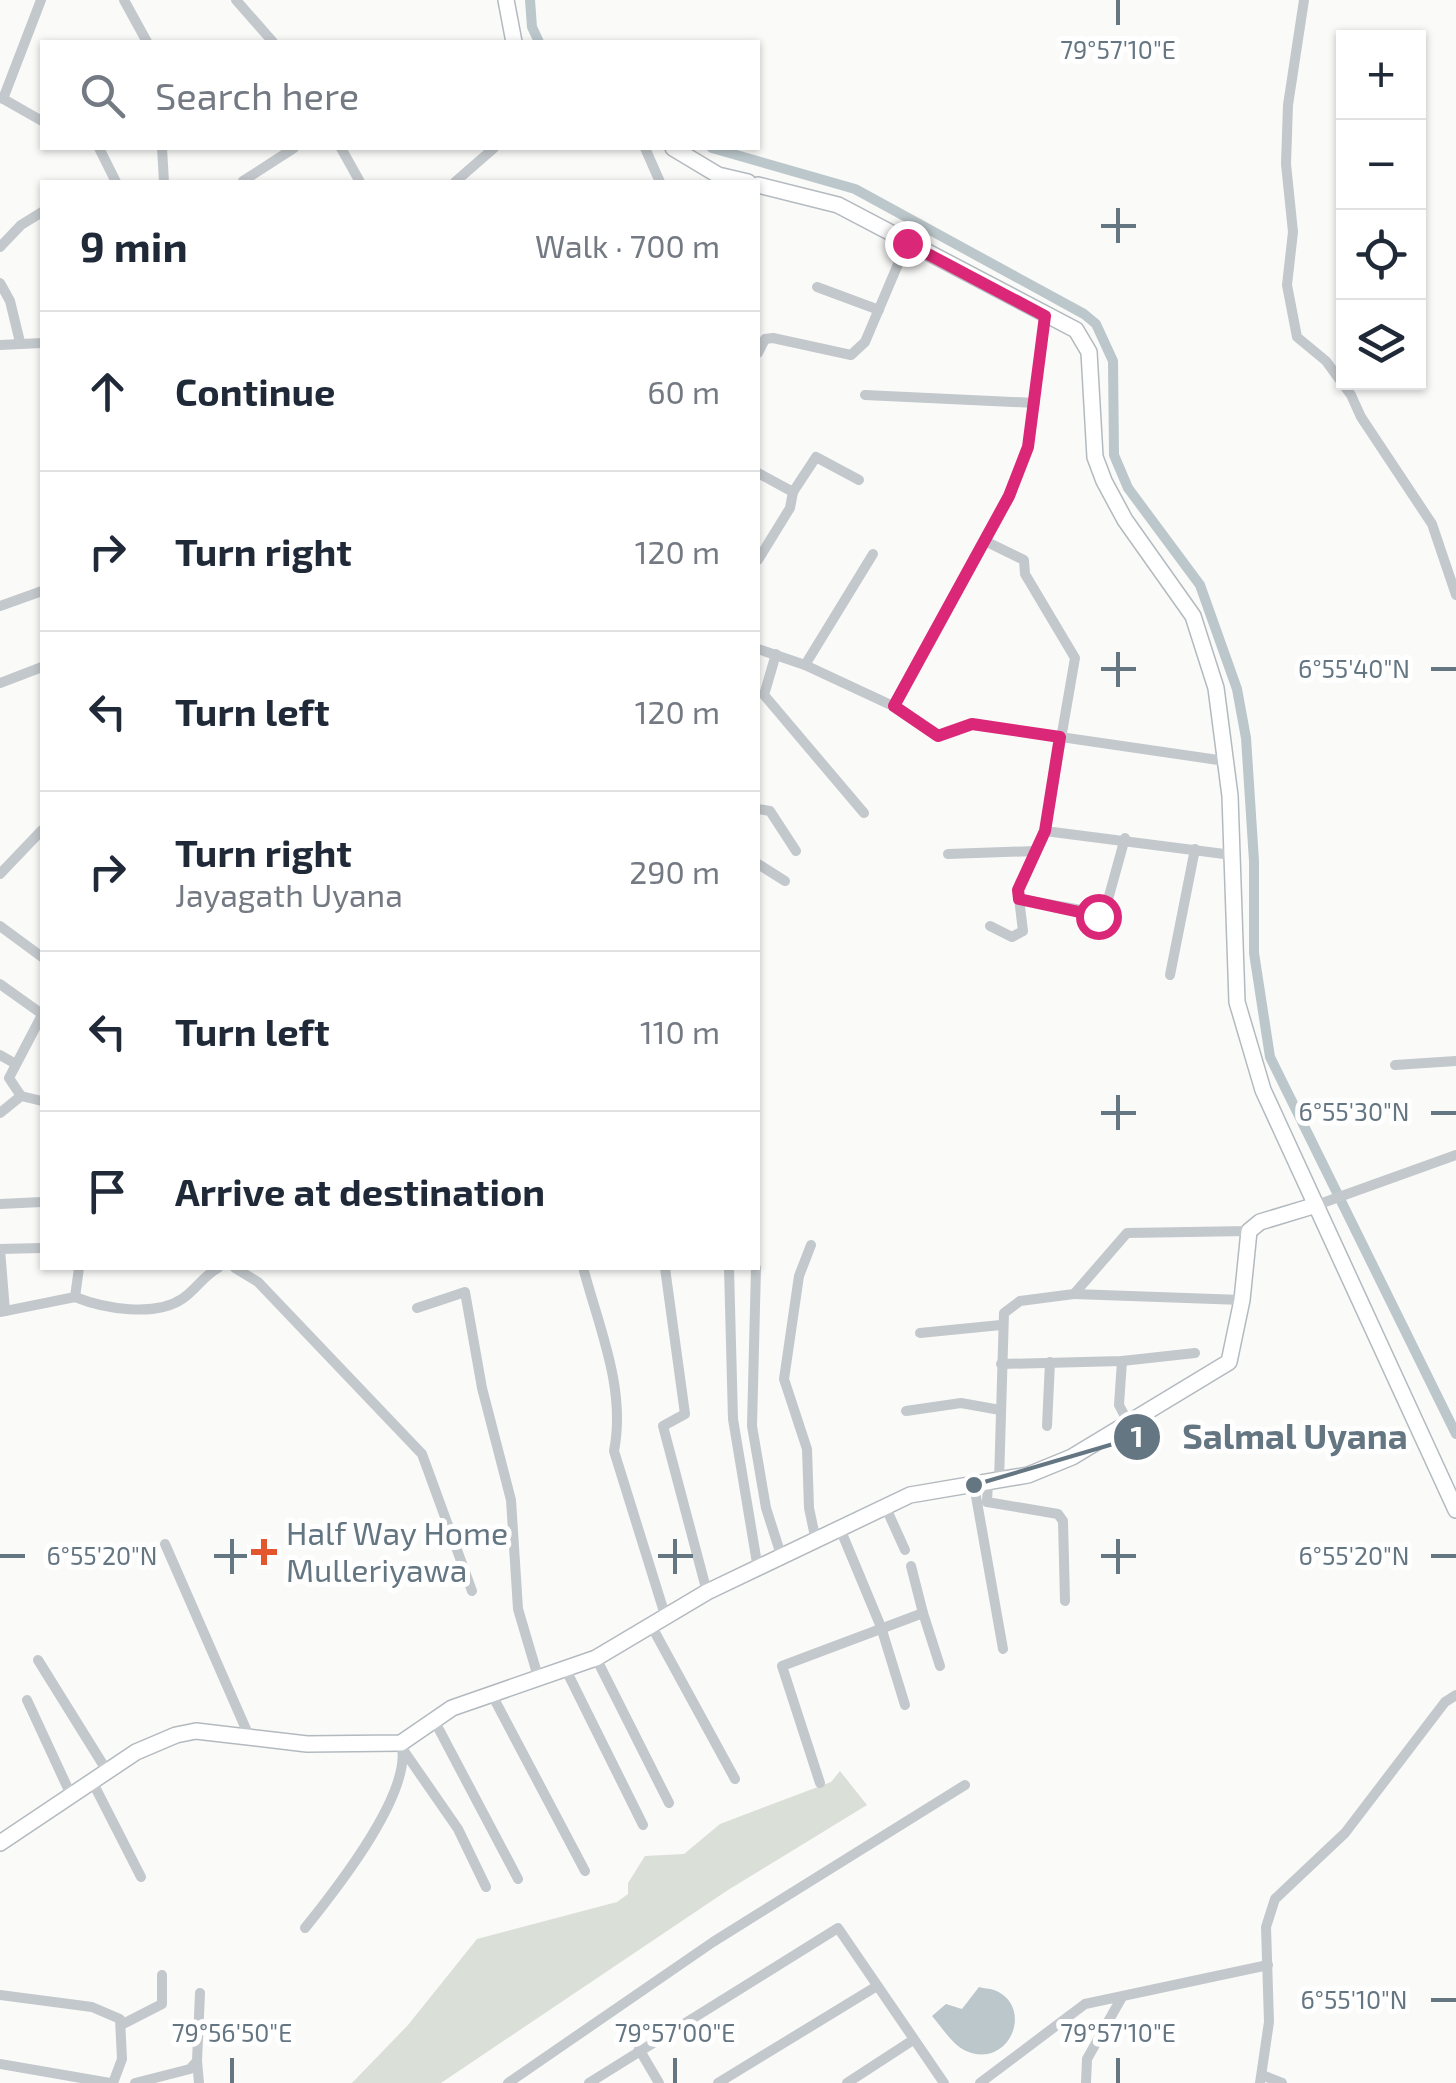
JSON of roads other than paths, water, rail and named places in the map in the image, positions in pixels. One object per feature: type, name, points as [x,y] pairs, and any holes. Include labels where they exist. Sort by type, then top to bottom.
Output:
[{"type":"main road","points":[[506,0],[514,40]]},
{"type":"main road","points":[[676,150],[718,175],[739,180]]},
{"type":"main road","points":[[760,185],[838,204],[1076,330],[1089,352],[1095,457],[1124,520],[1193,616],[1216,688],[1232,855],[1237,1002],[1263,1090],[1456,1510]]},
{"type":"main road","points":[[0,1843],[107,1771],[176,1735],[196,1732],[307,1744],[403,1747],[434,1720],[491,1693],[539,1681],[596,1658],[708,1592],[842,1531],[910,1495],[1028,1475],[1072,1456],[1229,1362],[1242,1300],[1249,1231],[1260,1222],[1318,1204]]},
{"type":"street","points":[[40,121],[1,98],[41,0]]},
{"type":"street","points":[[124,0],[145,40]]},
{"type":"street","points":[[236,0],[271,40]]},
{"type":"street","points":[[1304,0],[1288,105],[1286,164],[1293,232],[1287,285],[1297,338],[1326,361],[1351,395],[1361,418],[1432,524],[1456,595]]},
{"type":"street","points":[[100,150],[115,180]]},
{"type":"street","points":[[162,150],[164,180]]},
{"type":"street","points":[[245,180],[291,150]]},
{"type":"street","points":[[342,150],[359,180]]},
{"type":"street","points":[[456,180],[492,150]]},
{"type":"street","points":[[646,150],[659,180]]},
{"type":"street","points":[[0,247],[20,224],[40,213]]},
{"type":"street","points":[[760,350],[765,339],[773,338],[851,355],[865,342],[907,243]]},
{"type":"street","points":[[0,284],[10,301],[20,342]]},
{"type":"street","points":[[817,287],[878,310]]},
{"type":"street","points":[[894,706],[985,541],[1028,447],[1045,316]]},
{"type":"street","points":[[0,345],[40,343]]},
{"type":"street","points":[[865,395],[1035,403]]},
{"type":"street","points":[[760,557],[790,508],[792,492],[816,457],[860,480]]},
{"type":"street","points":[[760,475],[792,492]]},
{"type":"street","points":[[985,541],[1024,560],[1025,574],[1075,658],[1045,831],[1018,890],[1022,931],[1018,936],[990,926]]},
{"type":"street","points":[[804,665],[874,554]]},
{"type":"street","points":[[0,606],[40,592]]},
{"type":"street","points":[[760,650],[804,665],[894,706],[938,736],[972,724],[1225,761]]},
{"type":"street","points":[[776,654],[764,695],[864,813]]},
{"type":"street","points":[[0,683],[40,667]]},
{"type":"street","points":[[760,809],[770,811],[796,851]]},
{"type":"street","points":[[1045,831],[1126,838],[1232,855]]},
{"type":"street","points":[[0,874],[40,832]]},
{"type":"street","points":[[1019,899],[1104,914],[1126,838]]},
{"type":"street","points":[[1170,974],[1195,849]]},
{"type":"street","points":[[948,854],[1036,851]]},
{"type":"street","points":[[760,865],[785,882]]},
{"type":"street","points":[[0,926],[40,955]]},
{"type":"street","points":[[0,984],[40,1013]]},
{"type":"street","points":[[40,1018],[9,1078],[22,1096],[40,1100]]},
{"type":"street","points":[[0,1055],[14,1063]]},
{"type":"street","points":[[1395,1065],[1456,1061]]},
{"type":"street","points":[[0,1113],[22,1096]]},
{"type":"street","points":[[1318,1204],[1456,1155]]},
{"type":"street","points":[[0,1204],[40,1202]]},
{"type":"street","points":[[1074,1294],[1127,1233],[1249,1231]]},
{"type":"street","points":[[811,1245],[798,1276],[784,1379],[807,1450],[809,1508],[817,1543]]},
{"type":"street","points":[[40,1248],[0,1249],[2,1311],[75,1297],[104,1305],[157,1310],[179,1302],[216,1270]]},
{"type":"street","points":[[75,1297],[79,1270]]},
{"type":"street","points":[[239,1270],[258,1282],[422,1454],[472,1592]]},
{"type":"street","points":[[665,1270],[685,1414],[663,1426],[708,1592]]},
{"type":"street","points":[[729,1270],[733,1419],[758,1568]]},
{"type":"street","points":[[756,1270],[752,1426],[766,1508],[782,1558]]},
{"type":"street","points":[[584,1271],[616,1388],[619,1424],[614,1451],[665,1615]]},
{"type":"street","points":[[417,1308],[465,1292],[482,1388],[511,1500],[518,1609],[539,1681]]},
{"type":"street","points":[[1064,1601],[1063,1521],[1058,1514],[987,1502],[1000,1410],[1000,1325],[1004,1312],[1020,1301],[1074,1294],[1242,1300]]},
{"type":"street","points":[[920,1333],[1000,1325]]},
{"type":"street","points":[[1001,1364],[1122,1361],[1194,1353]]},
{"type":"street","points":[[1122,1361],[1119,1405],[1128,1422]]},
{"type":"street","points":[[1047,1426],[1050,1362]]},
{"type":"street","points":[[906,1411],[962,1403],[1000,1410]]},
{"type":"street","points":[[987,1483],[1002,1649]]},
{"type":"street","points":[[886,1508],[904,1550]]},
{"type":"street","points":[[842,1531],[882,1627],[904,1705]]},
{"type":"street","points":[[165,1544],[249,1736]]},
{"type":"street","points":[[912,1566],[940,1666]]},
{"type":"street","points":[[820,1783],[782,1666],[923,1613]]},
{"type":"street","points":[[652,1628],[734,1779]]},
{"type":"street","points":[[596,1658],[668,1803]]},
{"type":"street","points":[[38,1660],[107,1771]]},
{"type":"street","points":[[566,1670],[643,1826]]},
{"type":"street","points":[[491,1693],[586,1870]]},
{"type":"street","points":[[1282,2083],[1261,2079],[1269,2022],[1266,1926],[1276,1899],[1345,1833],[1445,1702],[1456,1694]]},
{"type":"street","points":[[27,1700],[71,1794]]},
{"type":"street","points":[[434,1720],[518,1879]]},
{"type":"street","points":[[403,1747],[458,1829],[486,1888]]},
{"type":"street","points":[[306,1928],[349,1874],[383,1817],[403,1747]]},
{"type":"street","points":[[92,1781],[142,1877]]},
{"type":"street","points":[[508,2083],[713,1942],[966,1786]]},
{"type":"street","points":[[589,2083],[838,1928],[944,2083]]},
{"type":"street","points":[[980,2083],[1085,2004],[1268,1965]]},
{"type":"street","points":[[123,2024],[162,2004],[162,1975]]},
{"type":"street","points":[[718,2083],[877,1986]]},
{"type":"street","points":[[198,2083],[200,1993]]},
{"type":"street","points":[[0,1995],[92,2007],[123,2024]]},
{"type":"street","points":[[1086,2083],[1087,2059],[1122,1997]]},
{"type":"street","points":[[0,2064],[112,2083],[122,2059],[123,2024]]},
{"type":"street","points":[[847,2083],[912,2040]]},
{"type":"street","points":[[638,2049],[660,2083]]},
{"type":"street","points":[[135,2083],[190,2068],[197,2061]]},
{"type":"waterway","points":[[530,0],[532,27],[538,40]]},
{"type":"waterway","points":[[719,150],[855,189],[1096,324],[1113,361],[1114,455],[1128,488],[1200,585],[1237,689],[1246,738],[1254,861],[1254,953],[1270,1057],[1456,1434]]},
{"type":"place","name":"Salmal Uyana","points":[[974,1485]]},
{"type":"place","name":"Half Way Home Mulleriyawa","points":[[264,1552]]}]
